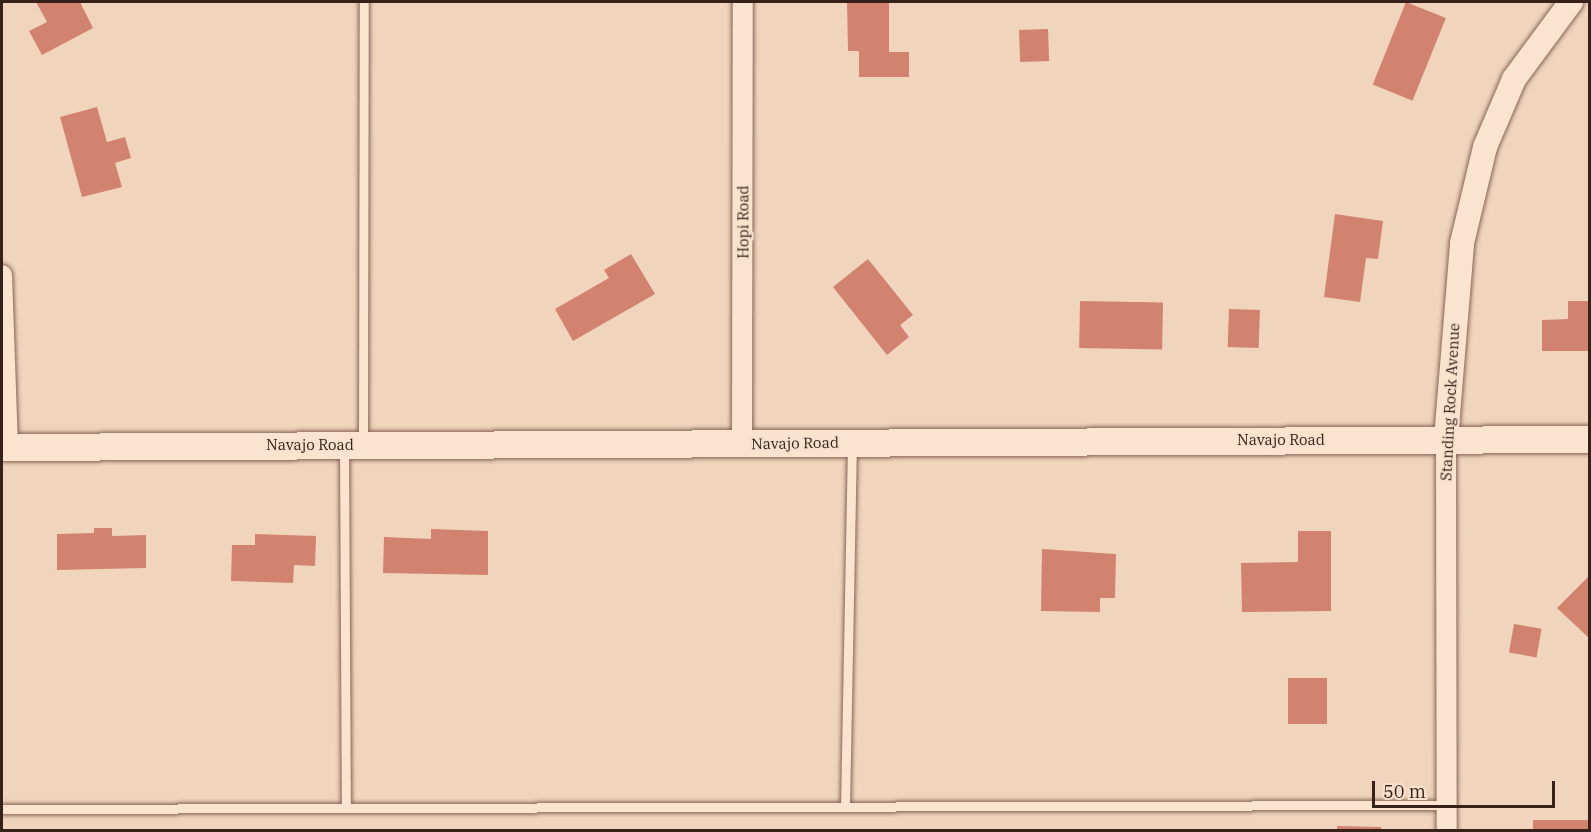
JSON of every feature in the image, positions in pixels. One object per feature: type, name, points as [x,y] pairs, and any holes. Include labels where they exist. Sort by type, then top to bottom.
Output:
[{"type":"main road","name":"Navajo Road","points":[[5,447],[1590,439]]},
{"type":"street","name":"Hopi Road","points":[[742,443],[743,2]]},
{"type":"street","name":"Standing Rock Avenue","points":[[1447,831],[1446,439],[1462,243],[1485,147],[1514,79],[1571,2]]},
{"type":"street","points":[[2,275],[5,447]]},
{"type":"lane","points":[[346,807],[364,2]]},
{"type":"lane","points":[[845,807],[852,442]]},
{"type":"lane","points":[[2,809],[1447,805]]},
{"type":"building","points":[[36,2],[80,2],[93,28],[42,55],[29,31],[47,22]]},
{"type":"building","points":[[847,2],[889,2],[889,52],[909,52],[909,77],[859,77],[859,51],[848,51]]},
{"type":"building","points":[[1406,2],[1446,18],[1413,101],[1373,85]]},
{"type":"building","points":[[1048,29],[1049,61],[1020,62],[1019,30]]},
{"type":"building","points":[[97,107],[107,142],[125,137],[131,158],[115,163],[122,187],[82,197],[60,117]]},
{"type":"building","points":[[1335,214],[1383,221],[1378,259],[1366,258],[1360,302],[1324,297]]},
{"type":"building","points":[[631,254],[655,294],[573,341],[555,309],[609,278],[604,270]]},
{"type":"building","points":[[868,259],[913,315],[900,325],[909,337],[887,355],[833,287]]},
{"type":"building","points":[[1080,301],[1163,302],[1162,349],[1079,348]]},
{"type":"building","points":[[1568,301],[1590,301],[1590,351],[1542,351],[1542,320],[1568,319]]},
{"type":"building","points":[[1229,309],[1260,310],[1259,348],[1228,347]]},
{"type":"building","points":[[94,528],[112,528],[112,536],[146,535],[146,568],[57,570],[57,534],[94,533]]},
{"type":"building","points":[[431,529],[488,531],[488,575],[383,573],[384,537],[431,539]]},
{"type":"building","points":[[1298,531],[1331,531],[1331,611],[1242,612],[1241,563],[1298,562]]},
{"type":"building","points":[[255,534],[316,536],[315,566],[294,565],[293,583],[231,581],[232,545],[255,545]]},
{"type":"building","points":[[1042,549],[1116,554],[1115,598],[1100,598],[1100,612],[1041,611]]},
{"type":"building","points":[[1590,575],[1590,639],[1557,608]]},
{"type":"building","points":[[1514,624],[1542,629],[1537,657],[1509,653]]},
{"type":"building","points":[[1288,678],[1327,678],[1327,724],[1288,724]]},
{"type":"building","points":[[1533,820],[1588,820],[1588,830],[1533,830]]},
{"type":"building","points":[[1337,826],[1381,827],[1381,830],[1337,830]]}]
